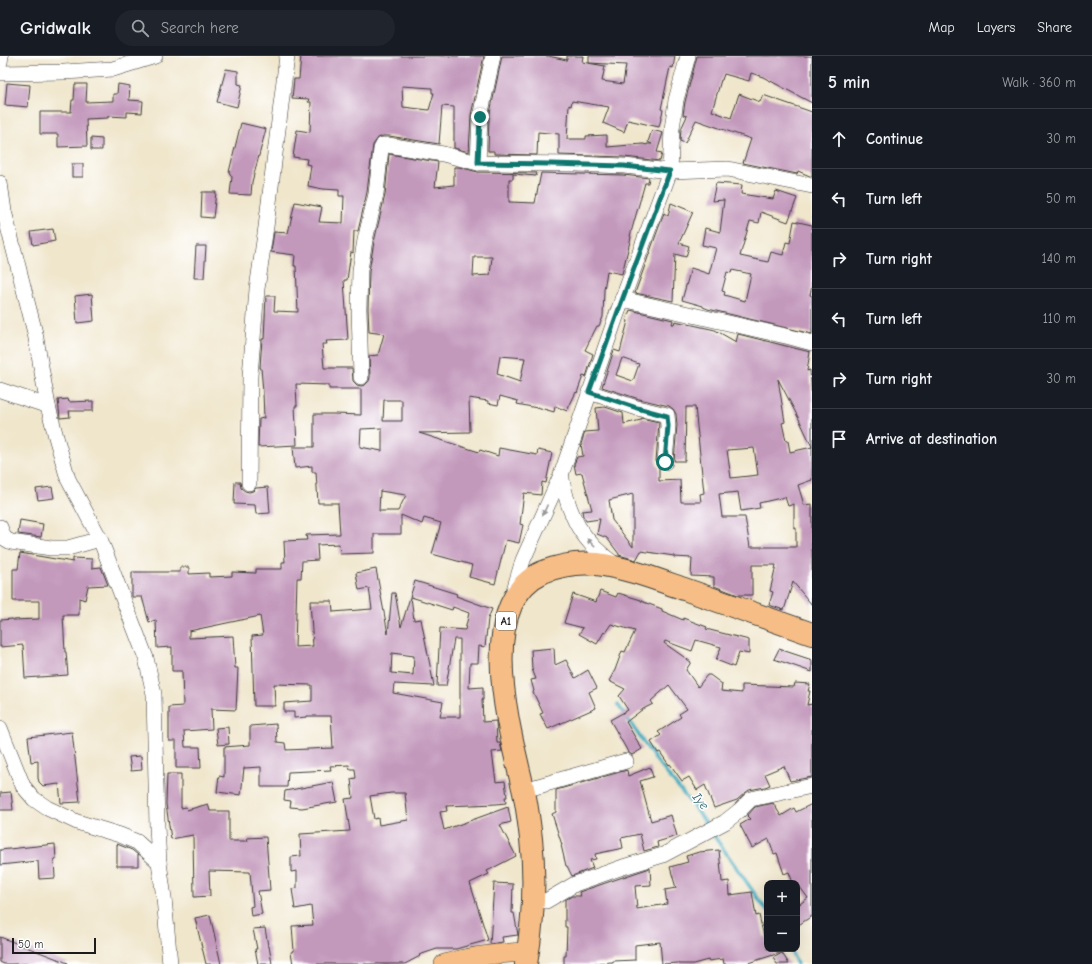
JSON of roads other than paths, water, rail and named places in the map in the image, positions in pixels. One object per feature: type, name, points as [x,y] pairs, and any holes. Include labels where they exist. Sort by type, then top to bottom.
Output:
[{"type":"highway","name":"A1","points":[[532,960],[533,876],[531,840],[524,790],[512,740],[502,675],[501,653],[503,630],[510,606],[522,588],[535,576],[554,567],[574,563],[597,564],[620,568],[651,578],[774,626],[812,645]]},
{"type":"highway","name":"A1","points":[[532,960],[545,928],[546,901],[543,838],[535,787],[522,734],[516,697],[514,659],[516,636],[521,617],[530,600],[542,589],[557,580],[578,577],[602,577],[648,587],[774,626],[812,634]]},
{"type":"main road","points":[[444,964],[504,953],[532,960]]},
{"type":"street","points":[[0,62],[1,56]]},
{"type":"street","points":[[0,74],[113,69],[155,56]]},
{"type":"street","points":[[249,484],[250,376],[257,289],[287,56]]},
{"type":"street","points":[[478,163],[480,117],[493,56]]},
{"type":"street","points":[[510,606],[523,560],[561,475],[622,299],[670,171],[672,128],[676,100],[688,56]]},
{"type":"street","points":[[361,377],[359,309],[360,270],[365,240],[376,194],[381,149],[383,145],[443,154],[478,163],[624,166],[670,171],[728,169],[812,186]]},
{"type":"street","points":[[0,183],[4,211],[35,333],[48,406],[68,479],[100,539],[146,658],[154,694],[158,862],[164,898],[170,964]]},
{"type":"street","points":[[622,299],[812,343]]},
{"type":"street","points":[[0,390],[48,406]]},
{"type":"street","points":[[589,392],[667,416],[668,426],[665,462]]},
{"type":"street","points":[[561,475],[568,506],[575,523],[583,536],[608,560],[620,568]]},
{"type":"street","points":[[0,527],[4,538],[11,542],[51,548],[68,548],[100,539]]},
{"type":"street","points":[[0,728],[24,786],[34,800],[47,808],[78,822],[120,834],[137,842],[158,862]]},
{"type":"street","points":[[535,787],[626,761]]},
{"type":"street","points":[[546,901],[575,884],[663,854],[725,822],[751,799],[812,786]]},
{"type":"waterway","name":"Iye","points":[[618,705],[655,759],[708,826]]},
{"type":"waterway","name":"Iye","points":[[712,833],[764,907]]},
{"type":"waterway","name":"Iye","points":[[791,952],[797,964]]}]
